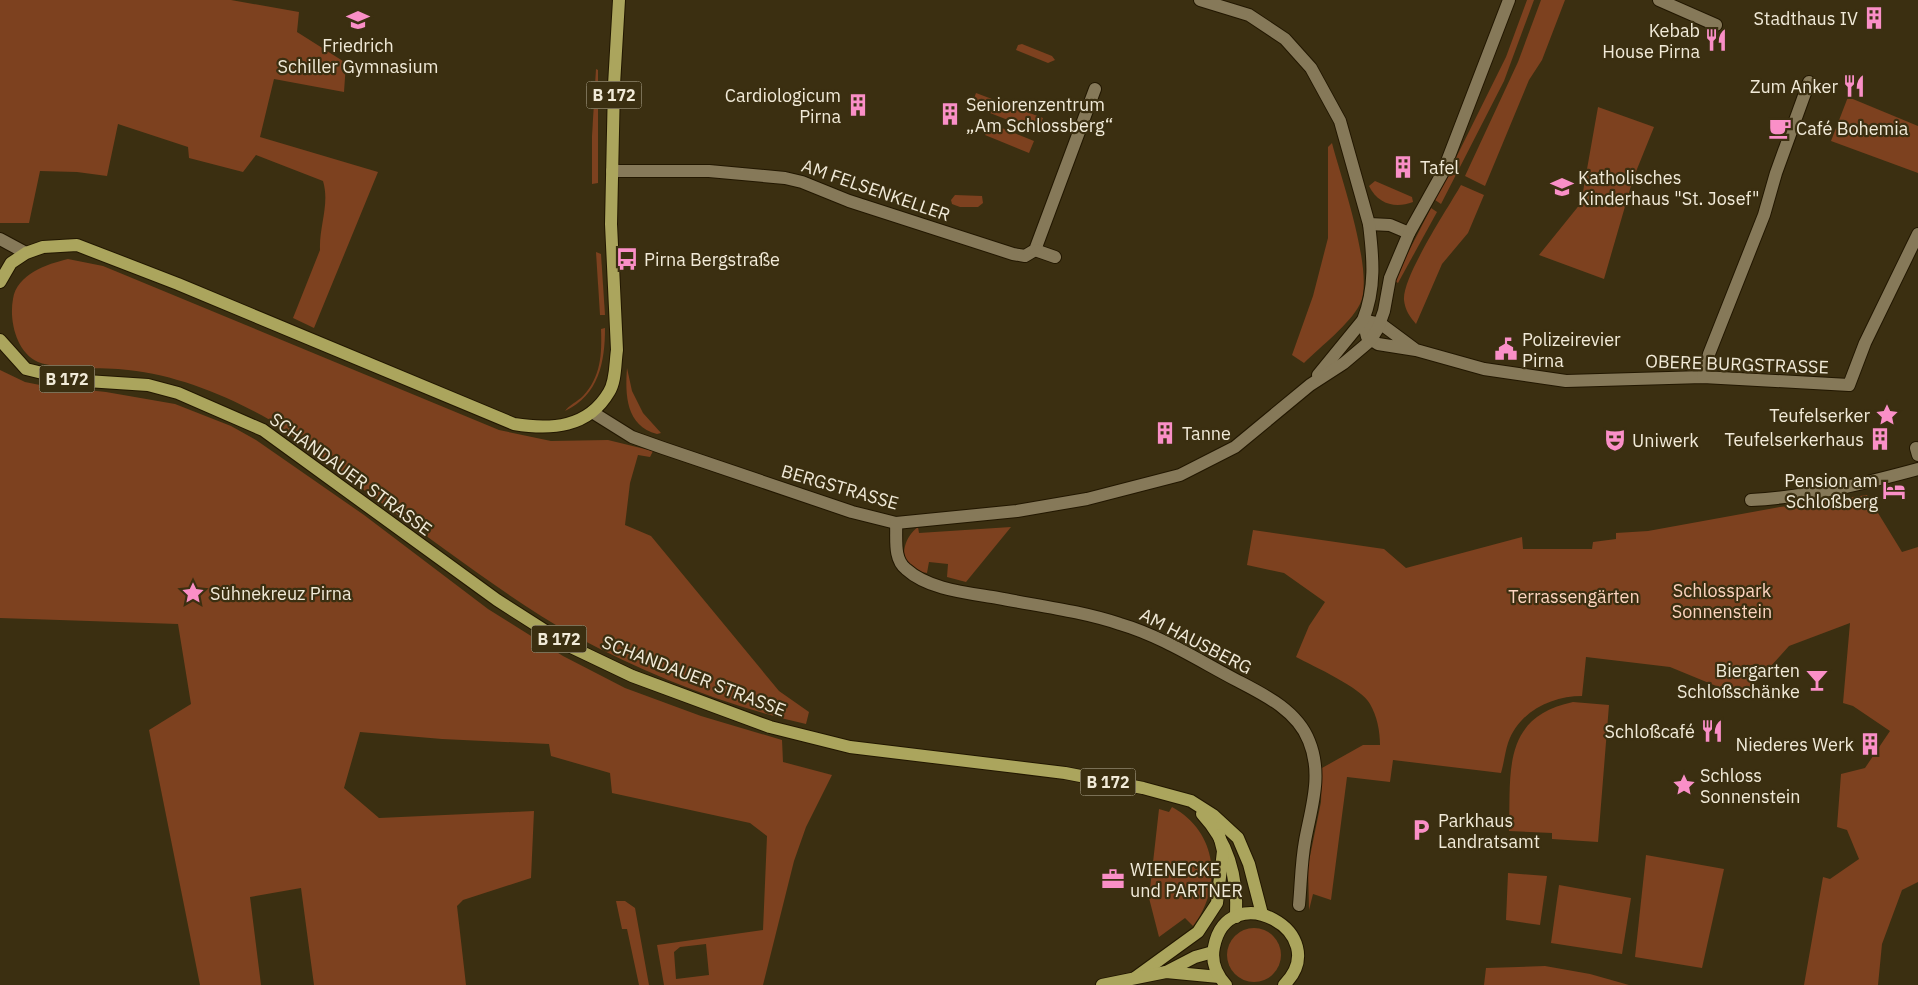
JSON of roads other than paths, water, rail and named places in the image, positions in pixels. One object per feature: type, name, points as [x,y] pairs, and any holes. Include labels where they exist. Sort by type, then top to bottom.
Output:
[{"type":"main road","name":"B 172","points":[[0,282],[12,263],[26,254],[43,247],[77,245],[178,284],[514,424],[540,428],[562,427],[579,421],[592,412],[610,391],[617,350],[612,171],[619,0]]},
{"type":"main road","name":"SCHANDAUER STRASSE","points":[[0,340],[26,370],[71,380],[148,385],[178,393],[263,430],[497,600],[569,646],[632,676],[770,727],[850,747],[1065,773],[1143,788],[1191,801],[1220,821],[1238,838],[1249,864],[1262,914]]},
{"type":"main road","points":[[1191,801],[1219,835],[1227,851],[1234,875],[1237,895],[1236,917]]},
{"type":"main road","points":[[1136,977],[1198,932],[1217,902],[1222,850],[1219,835]]},
{"type":"main road","points":[[1222,981],[1215,969],[1213,952],[1217,935],[1236,917],[1244,914],[1262,914],[1270,916],[1285,926],[1296,946],[1294,968],[1284,985]]},
{"type":"main road","points":[[1102,985],[1166,972],[1195,957],[1213,952]]},
{"type":"main road","points":[[1166,972],[1222,981]]},
{"type":"street","points":[[1200,0],[1248,15],[1285,39],[1311,68],[1340,122],[1369,224],[1373,281],[1363,320],[1310,385]]},
{"type":"street","points":[[1310,385],[1344,364],[1370,341],[1381,324],[1390,278],[1410,233],[1443,172],[1510,0]]},
{"type":"street","points":[[1659,0],[1716,25]]},
{"type":"street","points":[[1704,377],[1709,354],[1764,215],[1776,173],[1809,82]]},
{"type":"street","points":[[1035,250],[1095,89]]},
{"type":"street","name":"AM FELSENKELLER","points":[[612,171],[709,171],[786,178],[802,182],[849,201],[1013,254],[1025,256],[1035,250],[1055,257]]},
{"type":"street","points":[[1369,224],[1390,225],[1410,233]]},
{"type":"street","name":"OBERE BURGSTRASSE","points":[[1370,341],[1387,346],[1416,350],[1484,369],[1566,381],[1704,377],[1850,385],[1865,344],[1918,234]]},
{"type":"street","points":[[0,239],[26,254]]},
{"type":"street","points":[[1373,281],[1390,278]]},
{"type":"street","points":[[1363,320],[1381,324]]},
{"type":"street","points":[[1363,320],[1370,341]]},
{"type":"street","name":"OBERE BURGSTRASSE","points":[[1381,324],[1416,350]]},
{"type":"street","name":"BERGSTRASSE","points":[[592,412],[632,437],[852,512],[896,523],[1017,511],[1087,499],[1180,475],[1235,447],[1310,385]]},
{"type":"street","points":[[1751,500],[1792,498],[1860,484],[1918,469]]},
{"type":"street","name":"AM HAUSBERG","points":[[896,523],[897,558],[904,568],[914,576],[957,590],[1071,611],[1144,632],[1285,708],[1302,726],[1310,742],[1315,767],[1314,796],[1302,862],[1299,905]]},
{"type":"place","name":"Stadthaus IV","points":[[1874,18]]},
{"type":"place","name":"Friedrich Schiller Gymnasium","points":[[358,20]]},
{"type":"place","name":"Kebab House Pirna","points":[[1716,40]]},
{"type":"place","name":"Zum Anker","points":[[1854,86]]},
{"type":"place","name":"Cardiologicum Pirna","points":[[858,105]]},
{"type":"place","name":"Seniorenzentrum „Am Schlossberg“","points":[[950,114]]},
{"type":"place","name":"Café Bohemia","points":[[1780,128]]},
{"type":"place","name":"Tafel","points":[[1403,167]]},
{"type":"place","name":"Katholisches Kinderhaus \"St. Josef\"","points":[[1562,187]]},
{"type":"place","name":"Pirna Bergstraße","points":[[627,259]]},
{"type":"place","name":"Polizeirevier Pirna","points":[[1506,349]]},
{"type":"place","name":"Teufelserker","points":[[1887,415]]},
{"type":"place","name":"Tanne","points":[[1165,433]]},
{"type":"place","name":"Teufelserkerhaus","points":[[1880,439]]},
{"type":"place","name":"Uniwerk","points":[[1615,440]]},
{"type":"place","name":"Pension am Schloßberg","points":[[1894,490]]},
{"type":"place","name":"Sühnekreuz Pirna","points":[[193,593]]},
{"type":"place","name":"Biergarten Schloßschänke","points":[[1817,680]]},
{"type":"place","name":"Schloßcafé","points":[[1712,731]]},
{"type":"place","name":"Niederes Werk","points":[[1870,744]]},
{"type":"place","name":"Schloss Sonnenstein","points":[[1684,785]]},
{"type":"place","name":"Parkhaus Landratsamt","points":[[1421,830]]},
{"type":"place","name":"WIENECKE und PARTNER","points":[[1113,879]]},
{"type":"park label","name":"Terrassengärten","points":[[1574,596]]},
{"type":"park label","name":"Schlosspark Sonnenstein","points":[[1722,600]]}]
